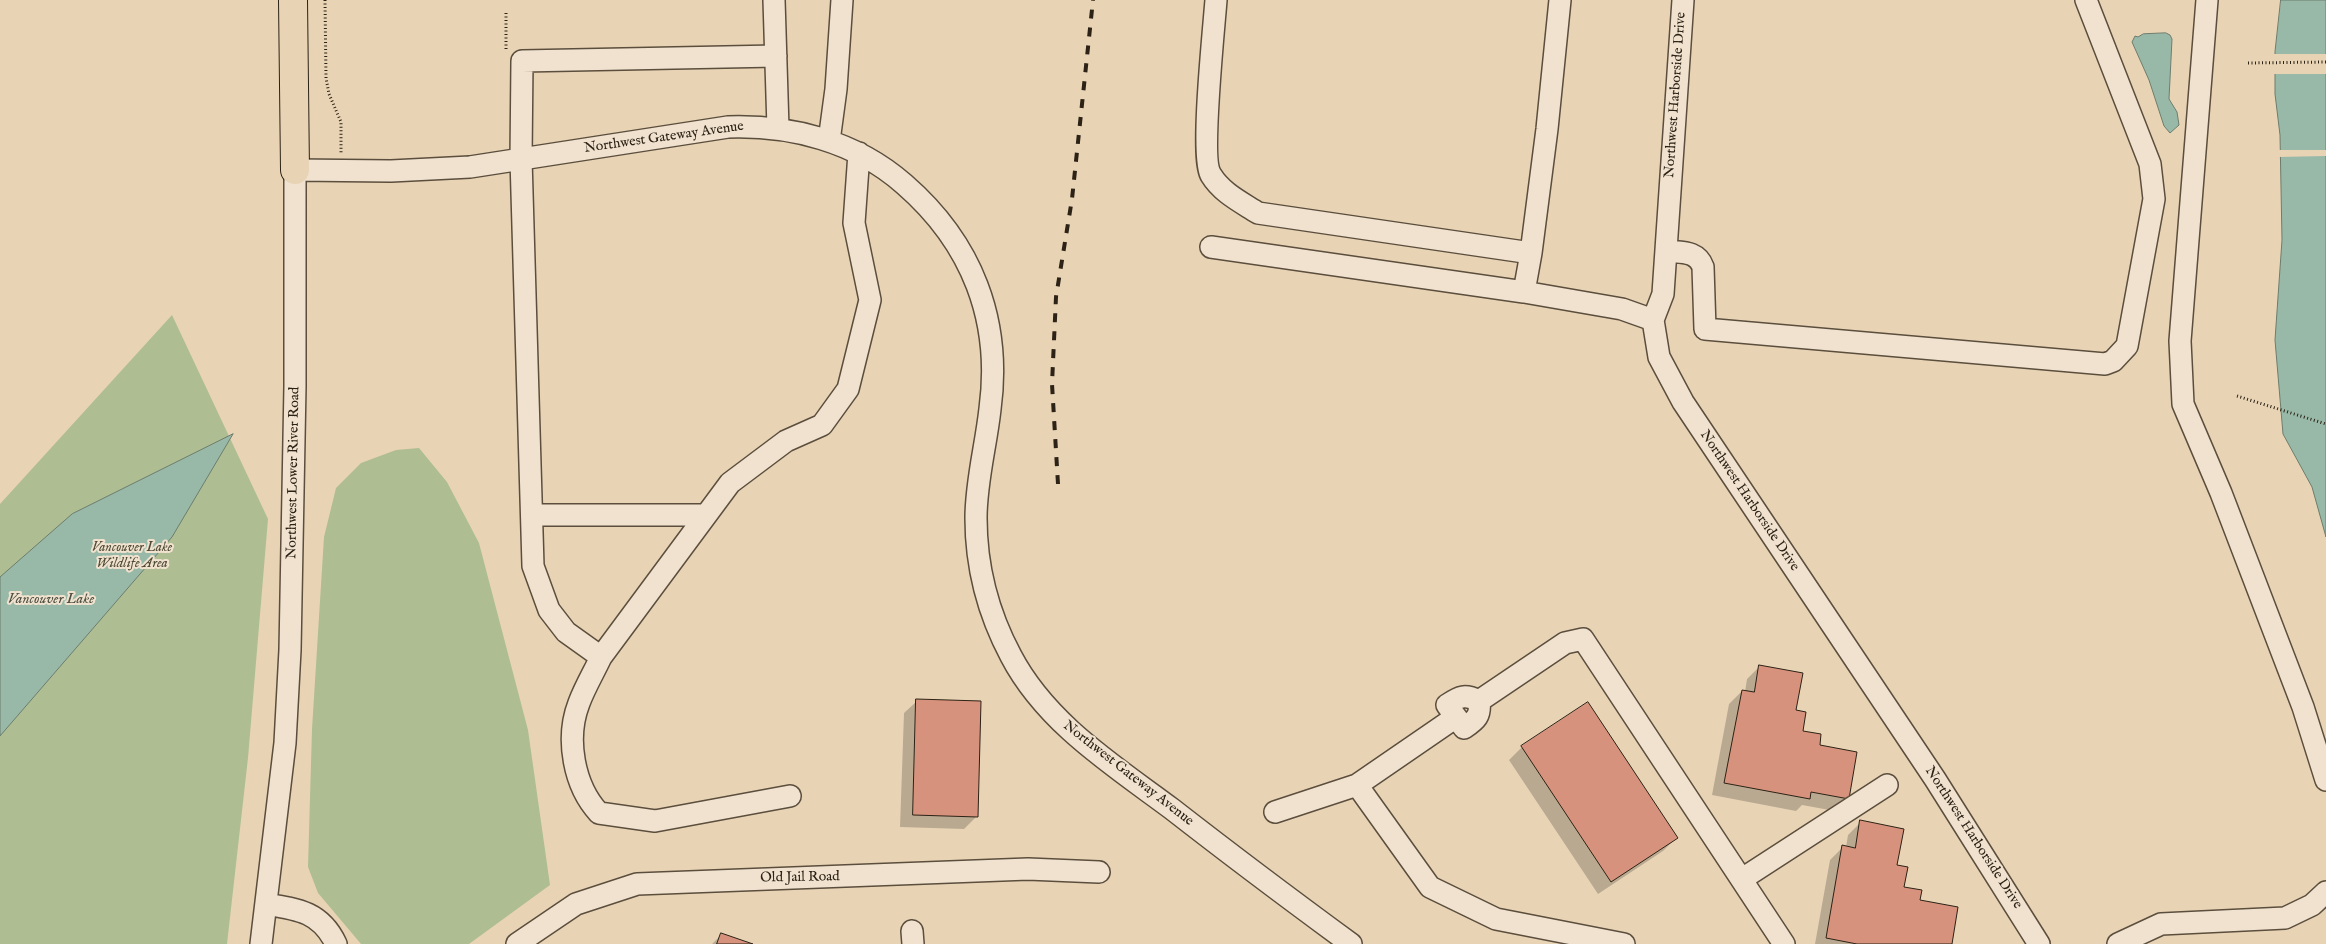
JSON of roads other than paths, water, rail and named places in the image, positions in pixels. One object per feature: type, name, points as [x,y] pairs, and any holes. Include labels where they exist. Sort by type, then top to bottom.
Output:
[{"type":"main road","name":"Northwest Lower River Road","points":[[293,0],[296,170]]},
{"type":"street","points":[[774,0],[778,128]]},
{"type":"street","points":[[829,141],[836,89],[842,0]]},
{"type":"street","points":[[1216,0],[1207,117],[1209,174],[1227,193],[1258,213],[1530,253]]},
{"type":"street","points":[[1524,292],[1547,129],[1560,0]]},
{"type":"street","name":"Northwest Harborside Drive","points":[[1683,0],[1663,294],[1654,320],[1659,357],[1683,402],[1930,771],[2039,944]]},
{"type":"street","points":[[1666,251],[1693,254],[1700,258],[1703,267],[1705,329],[2105,364],[2113,362],[2128,346],[2154,199],[2150,164],[2086,0]]},
{"type":"street","points":[[2207,0],[2180,341],[2183,404],[2221,493],[2303,707],[2326,780]]},
{"type":"street","points":[[601,657],[566,632],[549,610],[533,566],[520,159],[522,61],[776,56]]},
{"type":"street","name":"Northwest Gateway Avenue","points":[[296,170],[391,171],[440,169],[520,159],[728,127],[778,128],[829,141],[859,153],[883,166],[916,194],[944,224],[975,278],[984,304],[992,344],[994,377],[978,485],[976,518],[982,580],[989,608],[1012,659],[1049,709],[1088,746],[1351,944]]},
{"type":"street","points":[[790,796],[655,821],[599,813],[590,803],[580,784],[572,745],[578,705],[601,657],[730,483],[786,441],[822,424],[848,389],[870,300],[854,223],[859,153]]},
{"type":"street","name":"Northwest Lower River Road","points":[[261,944],[285,743],[290,650],[295,386],[296,170]]},
{"type":"street","points":[[1211,247],[1524,292],[1622,309],[1654,320]]},
{"type":"street","points":[[532,515],[706,515]]},
{"type":"street","points":[[1275,812],[1357,785],[1456,717],[1464,728],[1477,719],[1480,711],[1479,701],[1564,643],[1583,638],[1784,944]]},
{"type":"street","points":[[1357,785],[1430,887],[1496,919],[1624,944]]},
{"type":"street","points":[[1742,879],[1887,785]]},
{"type":"street","name":"Old Jail Road","points":[[517,944],[576,904],[637,884],[1028,868],[1099,872]]},
{"type":"street","points":[[2118,944],[2161,924],[2285,918],[2312,905],[2326,892]]},
{"type":"street","points":[[266,904],[296,908],[317,918],[329,930],[336,944]]},
{"type":"water","points":[[2281,0],[2326,0],[2326,537],[2312,487],[2283,434],[2275,340],[2282,240],[2280,135],[2275,94],[2275,52]]},
{"type":"water","points":[[2166,33],[2172,39],[2169,99],[2177,112],[2179,125],[2170,133],[2164,126],[2149,80],[2132,42],[2135,36]]},
{"type":"water","name":"Vancouver Lake","points":[[233,434],[172,537],[0,736],[0,577],[72,514]]},
{"type":"railway","points":[[1058,484],[1052,384],[1056,297],[1072,199],[1093,0]]},
{"type":"park label","name":"Vancouver Lake Wildlife Area","points":[[132,556]]}]
